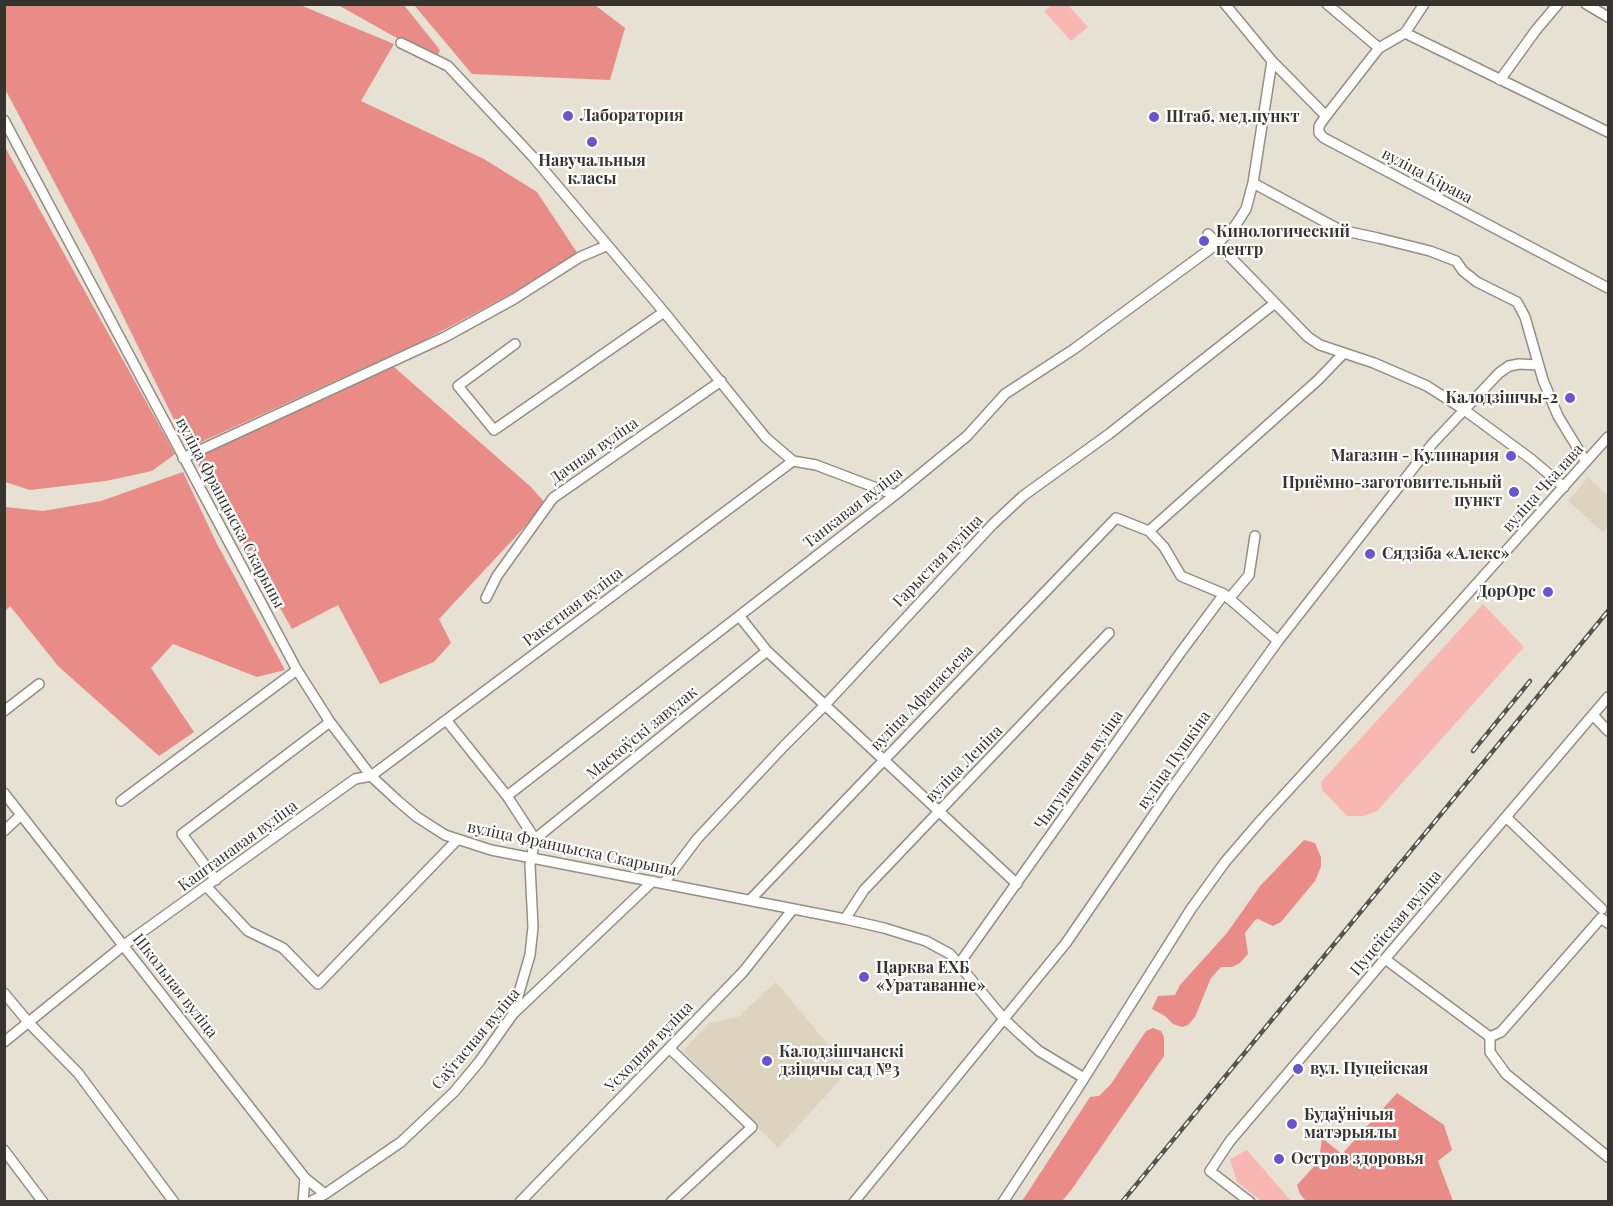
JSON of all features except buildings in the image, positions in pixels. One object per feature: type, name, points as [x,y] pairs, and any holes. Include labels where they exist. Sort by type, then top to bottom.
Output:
[{"type":"street","points":[[1225,4],[1272,61],[1326,116],[1379,48],[1405,33],[1424,4]]},
{"type":"street","points":[[1327,4],[1379,48]]},
{"type":"street","points":[[1500,80],[1558,4]]},
{"type":"street","points":[[1586,4],[1608,17]]},
{"type":"street","points":[[1405,33],[1608,132]]},
{"type":"street","points":[[401,43],[448,66],[533,157],[664,312],[766,438],[793,461],[816,465],[895,495]]},
{"type":"street","name":"Танкавая вуліца","points":[[507,796],[895,495],[967,436],[1005,394],[1074,350],[1217,244],[1235,226],[1246,209],[1253,183],[1272,61]]},
{"type":"street","name":"вуліца Кірава","points":[[1326,116],[1319,126],[1319,133],[1324,138],[1608,288]]},
{"type":"street","name":"вуліца Францыска Скарыны","points":[[4,120],[297,670],[330,722],[371,776],[417,817],[457,840],[531,858],[845,919],[927,941],[950,954],[1004,1019],[1040,1050],[1084,1078]]},
{"type":"street","points":[[1253,183],[1340,231],[1430,251],[1456,261],[1463,271],[1477,282],[1517,302],[1525,317],[1538,365],[1558,416],[1586,462]]},
{"type":"street","points":[[1208,234],[1308,337],[1320,345],[1374,363],[1427,386],[1463,409],[1531,459],[1564,487]]},
{"type":"street","points":[[183,458],[445,337],[514,299],[580,257],[606,246]]},
{"type":"street","name":"Гарыстая вуліца","points":[[664,883],[697,840],[784,746],[1023,496],[1109,434],[1275,303]]},
{"type":"street","points":[[515,344],[458,386],[494,430],[664,312]]},
{"type":"street","points":[[1278,641],[1227,597],[1181,576],[1164,547],[1149,531],[1310,387],[1344,353]]},
{"type":"street","name":"вуліца Пушкіна","points":[[854,1202],[1072,935],[1170,791],[1278,641],[1433,443],[1499,373],[1509,366],[1538,365]]},
{"type":"street","name":"Дачная вуліца","points":[[486,598],[496,576],[553,498],[721,381]]},
{"type":"street","name":"вуліца Чкалава","points":[[1003,1202],[1191,909],[1225,862],[1608,437]]},
{"type":"street","name":"Ракетная вуліца","points":[[371,776],[793,461]]},
{"type":"street","name":"вуліца Афанасьева","points":[[750,900],[1116,518],[1149,531]]},
{"type":"street","name":"Чыгуначная вуліца","points":[[959,964],[1178,656],[1249,574],[1255,537]]},
{"type":"street","points":[[740,617],[767,651],[824,706],[1017,884]]},
{"type":"street","name":"вуліца Леніна","points":[[845,919],[864,890],[1109,633]]},
{"type":"street","name":"Маскоўскі завулак","points":[[535,839],[767,651]]},
{"type":"street","points":[[121,801],[297,670]]},
{"type":"street","points":[[4,711],[39,684]]},
{"type":"street","name":"Пуцейская вуліца","points":[[1250,1202],[1210,1171],[1257,1108],[1608,697]]},
{"type":"street","points":[[1593,716],[1608,731]]},
{"type":"street","points":[[447,721],[507,796],[535,839],[531,858],[533,927],[530,955],[513,1014]]},
{"type":"street","points":[[216,880],[182,834],[330,722]]},
{"type":"street","name":"Каштанавая вуліца","points":[[4,1042],[124,945],[355,779],[371,776]]},
{"type":"street","name":"Школьная вуліца","points":[[4,793],[305,1178],[325,1194]]},
{"type":"street","points":[[4,831],[21,815]]},
{"type":"street","points":[[1490,1037],[1501,1032],[1604,916],[1506,817]]},
{"type":"street","points":[[207,886],[248,931],[283,948],[318,984],[457,840]]},
{"type":"street","name":"Саўгасная вуліца","points":[[310,1202],[401,1142],[454,1092],[479,1062],[513,1014],[654,881]]},
{"type":"street","name":"Усходняя вуліца","points":[[520,1202],[743,972],[794,909]]},
{"type":"street","points":[[1385,959],[1490,1037]]},
{"type":"street","points":[[4,993],[29,1023],[78,1073],[174,1202]]},
{"type":"street","points":[[1490,1037],[1490,1052],[1506,1074],[1608,1157]]},
{"type":"street","points":[[669,1048],[752,1127],[670,1202]]},
{"type":"street","points":[[4,1150],[43,1202]]},
{"type":"street","points":[[303,1202],[305,1178]]},
{"type":"shaded area","points":[[4,5],[300,5],[394,44],[361,101],[484,159],[537,192],[580,257],[421,342],[188,448],[93,255],[5,89]]},
{"type":"shaded area","points":[[338,5],[404,5],[440,50],[436,60]]},
{"type":"shaded area","points":[[414,5],[595,5],[625,28],[610,80],[472,74]]},
{"type":"shaded area","points":[[1052,5],[1068,5],[1088,27],[1071,41],[1044,11]]},
{"type":"shaded area","points":[[5,147],[175,454],[152,471],[106,481],[30,490],[5,482]]},
{"type":"shaded area","points":[[394,367],[531,487],[546,504],[439,619],[451,643],[434,662],[380,684],[338,605],[292,629],[194,457]]},
{"type":"shaded area","points":[[183,472],[217,544],[285,670],[257,677],[173,644],[151,668],[194,732],[159,756],[58,666],[10,606],[5,611],[5,507],[43,511],[101,501]]},
{"type":"shaded area","points":[[1588,477],[1608,496],[1608,526],[1603,532],[1568,501]]},
{"type":"shaded area","points":[[1483,604],[1524,647],[1377,811],[1363,816],[1347,816],[1322,790],[1321,782]]},
{"type":"shaded area","points":[[1304,840],[1315,843],[1321,857],[1321,867],[1315,881],[1281,922],[1273,926],[1258,919],[1255,920],[1245,933],[1248,954],[1240,963],[1232,967],[1221,967],[1211,978],[1195,1017],[1188,1025],[1182,1027],[1173,1024],[1165,1016],[1152,1009],[1158,996],[1175,995],[1180,985],[1227,933],[1260,886]]},
{"type":"shaded area","name":"Калодзішчанскі дзіцячы сад №3","points":[[776,982],[849,1070],[778,1148],[683,1051],[709,1023],[738,1017]]},
{"type":"shaded area","points":[[1153,1028],[1161,1031],[1164,1037],[1164,1056],[1072,1189],[1062,1201],[1022,1201],[1090,1097],[1099,1096],[1111,1084],[1146,1031]]},
{"type":"shaded area","points":[[1397,1093],[1444,1125],[1452,1150],[1438,1161],[1453,1201],[1306,1201],[1297,1185],[1319,1161],[1322,1138],[1342,1154]]},
{"type":"shaded area","points":[[1247,1150],[1291,1201],[1261,1201],[1237,1182],[1230,1159]]},
{"type":"railway","points":[[1122,1202],[1608,611]]},
{"type":"railway","points":[[1473,751],[1530,681]]},
{"type":"place","name":"Лаборатория","points":[[568,116]]},
{"type":"place","name":"Штаб, мeд.пункт","points":[[1154,117]]},
{"type":"place","name":"Навучальныя класы","points":[[592,142]]},
{"type":"place","name":"Кинологический центр","points":[[1204,241]]},
{"type":"place","name":"Калодзішчы-2","points":[[1570,398]]},
{"type":"place","name":"Магазин - Кулинария","points":[[1511,456]]},
{"type":"place","name":"Приёмно-заготовительный пункт","points":[[1514,492]]},
{"type":"place","name":"Сядзіба «Алекс»","points":[[1370,554]]},
{"type":"place","name":"ДорОрс","points":[[1548,592]]},
{"type":"place","name":"Царква ЕХБ «Уратаванне»","points":[[864,977]]},
{"type":"place","name":"Калодзішчанскі дзіцячы сад №3","points":[[767,1061]]},
{"type":"place","name":"вул. Пуцейская","points":[[1298,1069]]},
{"type":"place","name":"Будаўнічыя матэрыялы","points":[[1292,1124]]},
{"type":"place","name":"Остров здоровья","points":[[1279,1159]]}]
